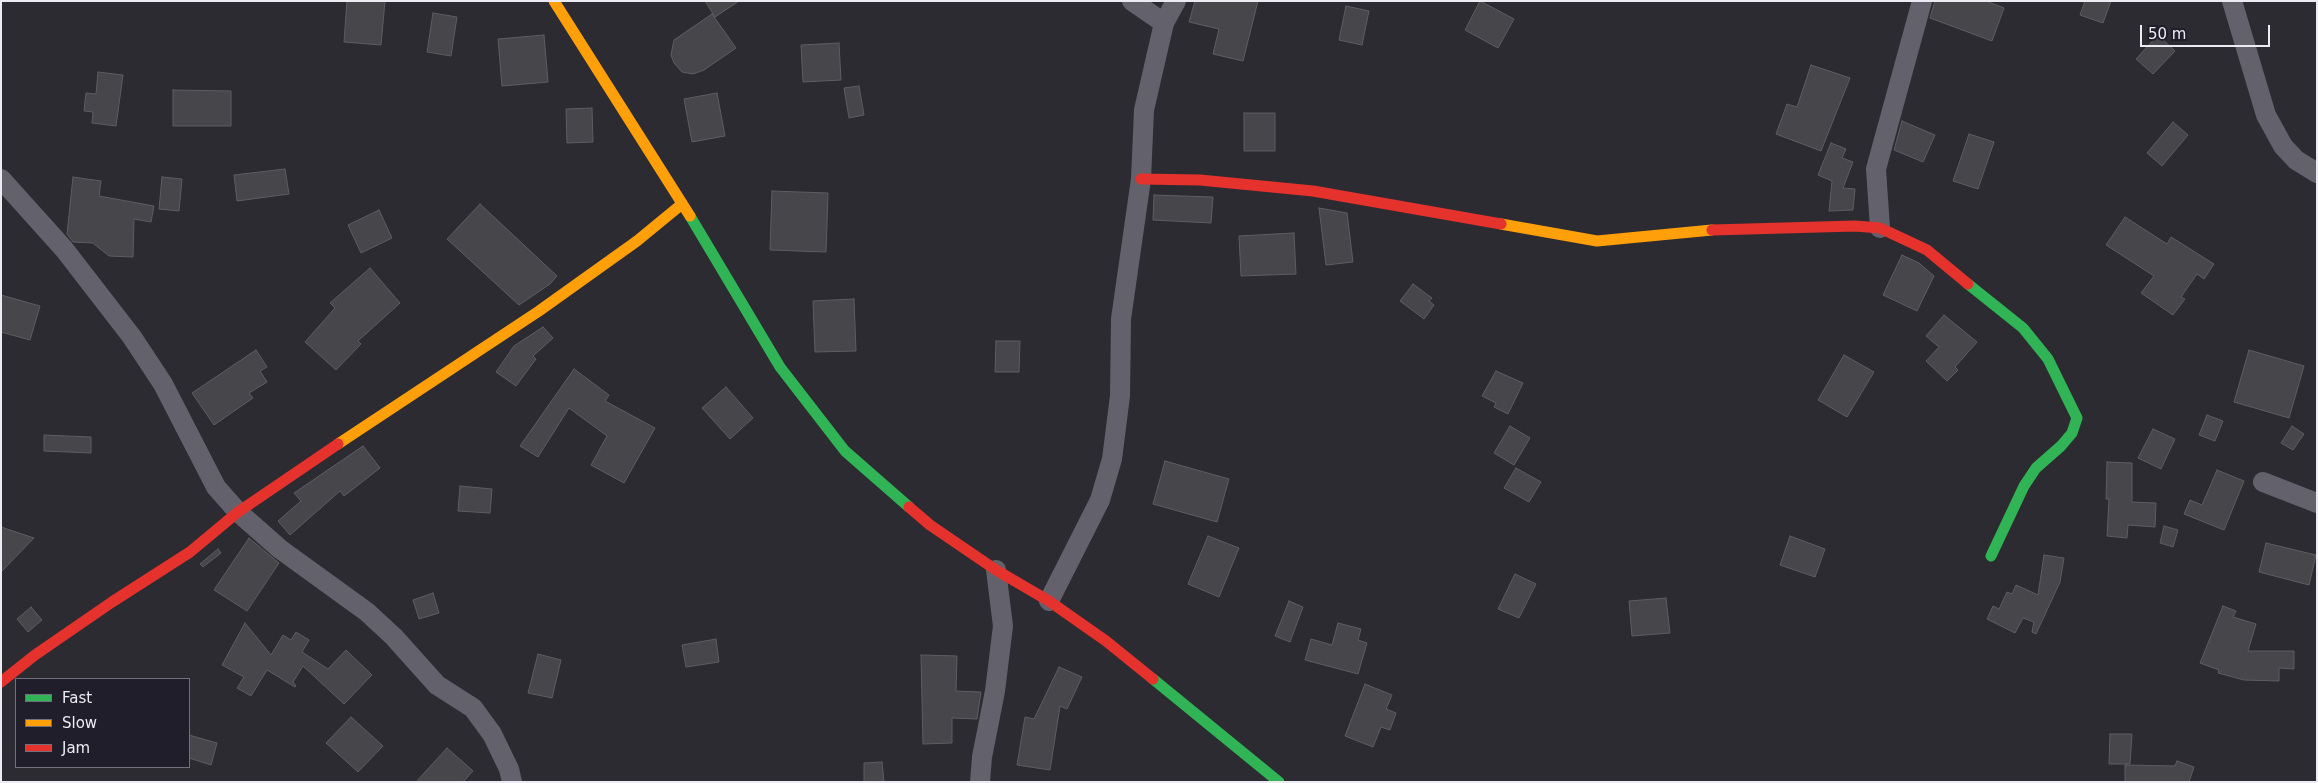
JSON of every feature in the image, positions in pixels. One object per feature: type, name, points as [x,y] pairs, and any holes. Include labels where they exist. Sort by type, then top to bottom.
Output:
[{"type":"street","points":[[554,1],[682,204],[780,367],[845,451],[930,525],[996,570],[1049,601],[1106,641],[1279,782]]},
{"type":"street","points":[[1132,1],[1164,23]]},
{"type":"street","points":[[1049,601],[1100,500],[1112,459],[1120,396],[1121,318],[1141,179],[1144,110],[1164,23],[1176,1]]},
{"type":"street","points":[[1880,228],[1876,169],[1922,1]]},
{"type":"street","points":[[2232,1],[2266,115],[2284,146],[2296,160],[2317,173]]},
{"type":"street","points":[[1,179],[64,249],[132,337],[163,384],[216,487],[238,512],[280,549],[367,612],[394,637],[437,685],[473,708],[492,734],[509,769],[512,782]]},
{"type":"street","points":[[1141,179],[1200,180],[1313,191],[1597,241],[1693,230],[1855,226],[1880,228],[1927,250],[2023,328],[2048,359],[2077,418],[2072,433],[2061,446],[2036,468],[2024,486],[1990,556]]},
{"type":"street","points":[[1,682],[35,655],[112,602],[190,552],[238,512],[437,377],[539,311],[637,241],[682,204]]},
{"type":"street","points":[[2263,482],[2317,503]]},
{"type":"street","points":[[980,782],[982,757],[995,691],[1002,626],[996,570]]},
{"type":"building","points":[[347,1],[385,1],[381,45],[344,42]]},
{"type":"building","points":[[705,1],[739,1],[715,17]]},
{"type":"building","points":[[1195,1],[1258,1],[1243,61],[1213,54],[1219,29],[1189,22]]},
{"type":"building","points":[[1480,1],[1514,19],[1498,48],[1465,30]]},
{"type":"building","points":[[1935,1],[1986,1],[2004,8],[1992,41],[1930,18]]},
{"type":"building","points":[[2085,1],[2111,1],[2103,23],[2080,15]]},
{"type":"building","points":[[1346,6],[1369,11],[1362,45],[1339,40]]},
{"type":"building","points":[[433,13],[457,17],[451,56],[427,52]]},
{"type":"building","points":[[712,14],[736,48],[704,70],[693,74],[682,72],[674,63],[671,55],[674,40]]},
{"type":"building","points":[[544,35],[548,82],[502,86],[498,39]]},
{"type":"building","points":[[2158,35],[2175,51],[2153,74],[2136,59]]},
{"type":"building","points":[[839,43],[841,80],[803,82],[801,45]]},
{"type":"building","points":[[1811,65],[1850,78],[1821,151],[1776,134],[1787,104],[1797,107]]},
{"type":"building","points":[[98,72],[123,75],[116,126],[92,123],[93,112],[84,111],[86,93],[96,94]]},
{"type":"building","points":[[859,86],[864,115],[849,118],[844,88]]},
{"type":"building","points":[[173,90],[231,91],[231,126],[173,126]]},
{"type":"building","points":[[717,93],[725,136],[692,142],[684,99]]},
{"type":"building","points":[[592,108],[593,142],[567,143],[566,109]]},
{"type":"building","points":[[1244,113],[1275,113],[1275,151],[1244,151]]},
{"type":"building","points":[[1902,121],[1935,135],[1923,162],[1894,150]]},
{"type":"building","points":[[2173,122],[2188,135],[2162,166],[2147,153]]},
{"type":"building","points":[[1969,134],[1994,142],[1978,189],[1953,181]]},
{"type":"building","points":[[1831,143],[1846,149],[1842,158],[1853,162],[1843,188],[1855,189],[1853,210],[1829,211],[1832,181],[1818,175]]},
{"type":"building","points":[[285,169],[289,194],[237,201],[234,175]]},
{"type":"building","points":[[73,177],[101,181],[99,196],[154,206],[151,222],[134,219],[133,257],[109,256],[93,243],[73,242],[67,234]]},
{"type":"building","points":[[162,177],[182,179],[179,211],[159,209]]},
{"type":"building","points":[[772,191],[828,193],[826,252],[770,250]]},
{"type":"building","points":[[1154,195],[1213,197],[1211,223],[1153,220]]},
{"type":"building","points":[[480,204],[557,276],[550,284],[519,305],[447,239]]},
{"type":"building","points":[[1319,208],[1347,213],[1353,262],[1326,265]]},
{"type":"building","points":[[379,210],[392,238],[361,253],[348,225]]},
{"type":"building","points":[[2125,217],[2167,244],[2171,237],[2214,264],[2204,279],[2197,274],[2181,297],[2185,299],[2173,315],[2141,293],[2154,276],[2106,245]]},
{"type":"building","points":[[1294,233],[1296,274],[1241,276],[1239,236]]},
{"type":"building","points":[[1902,255],[1919,263],[1934,276],[1917,311],[1883,295]]},
{"type":"building","points":[[370,268],[400,303],[358,341],[361,344],[336,370],[305,342],[335,308],[330,303]]},
{"type":"building","points":[[1413,284],[1432,298],[1429,301],[1434,305],[1424,319],[1400,301]]},
{"type":"building","points":[[1,295],[40,306],[30,340],[1,332]]},
{"type":"building","points":[[854,299],[856,351],[815,352],[813,301]]},
{"type":"building","points":[[1944,315],[1977,342],[1955,367],[1958,370],[1947,381],[1926,361],[1939,347],[1926,336]]},
{"type":"building","points":[[543,327],[553,338],[533,356],[536,359],[516,386],[496,372],[514,346]]},
{"type":"building","points":[[996,341],[1020,341],[1019,372],[995,372]]},
{"type":"building","points":[[256,350],[267,367],[260,371],[267,382],[249,393],[253,398],[214,425],[192,393]]},
{"type":"building","points":[[2249,350],[2304,366],[2289,418],[2234,402]]},
{"type":"building","points":[[1844,355],[1874,372],[1847,417],[1818,400]]},
{"type":"building","points":[[574,369],[609,395],[605,401],[655,428],[624,483],[591,465],[607,436],[569,408],[538,457],[520,446]]},
{"type":"building","points":[[1496,371],[1523,383],[1508,414],[1494,407],[1496,403],[1482,396]]},
{"type":"building","points":[[726,387],[753,418],[730,439],[702,408]]},
{"type":"building","points":[[2207,415],[2223,421],[2215,441],[2199,435]]},
{"type":"building","points":[[1510,426],[1530,438],[1514,465],[1494,453]]},
{"type":"building","points":[[2292,426],[2304,434],[2293,450],[2281,443]]},
{"type":"building","points":[[2153,429],[2175,439],[2161,469],[2138,458]]},
{"type":"building","points":[[44,435],[91,437],[91,453],[44,451]]},
{"type":"building","points":[[363,446],[380,468],[344,496],[340,491],[290,535],[278,521],[301,501],[294,493]]},
{"type":"building","points":[[1165,461],[1229,479],[1217,522],[1153,504]]},
{"type":"building","points":[[2107,462],[2132,463],[2132,502],[2156,503],[2155,527],[2128,525],[2127,538],[2107,536],[2109,499],[2106,499]]},
{"type":"building","points":[[1516,468],[1541,482],[1529,502],[1504,488]]},
{"type":"building","points":[[2217,470],[2244,481],[2224,530],[2184,514],[2190,500],[2202,505]]},
{"type":"building","points":[[460,486],[492,489],[490,513],[458,511]]},
{"type":"building","points":[[2164,526],[2178,530],[2173,547],[2160,543]]},
{"type":"building","points":[[1,527],[34,538],[1,572]]},
{"type":"building","points":[[1208,536],[1239,548],[1219,597],[1188,584]]},
{"type":"building","points":[[1790,536],[1825,549],[1815,577],[1780,565]]},
{"type":"building","points":[[249,538],[279,563],[247,611],[214,590]]},
{"type":"building","points":[[2266,543],[2316,555],[2309,585],[2259,572]]},
{"type":"building","points":[[218,549],[221,553],[203,567],[200,564]]},
{"type":"building","points":[[2044,555],[2064,558],[2060,582],[2036,634],[2032,632],[2034,622],[2023,618],[2015,633],[1987,619],[1993,606],[1999,609],[2007,592],[2012,594],[2016,585],[2038,595]]},
{"type":"building","points":[[1515,574],[1536,584],[1519,618],[1498,609]]},
{"type":"building","points":[[433,593],[439,613],[419,619],[413,600]]},
{"type":"building","points":[[1666,598],[1670,633],[1632,636],[1629,601]]},
{"type":"building","points":[[1289,601],[1303,607],[1290,642],[1275,636]]},
{"type":"building","points":[[2223,606],[2236,611],[2233,617],[2256,624],[2248,651],[2294,651],[2294,669],[2279,668],[2279,681],[2244,680],[2218,673],[2219,670],[2200,663]]},
{"type":"building","points":[[31,607],[42,620],[28,632],[17,619]]},
{"type":"building","points":[[245,623],[271,655],[283,635],[291,640],[296,632],[309,640],[302,652],[328,669],[346,650],[372,675],[344,704],[303,666],[293,682],[295,687],[267,670],[251,696],[237,688],[244,677],[222,665]]},
{"type":"building","points":[[1338,623],[1361,629],[1358,640],[1367,643],[1358,674],[1305,660],[1311,639],[1332,645]]},
{"type":"building","points":[[716,639],[719,662],[686,667],[682,645]]},
{"type":"building","points":[[538,654],[561,660],[552,698],[528,693]]},
{"type":"building","points":[[921,655],[957,656],[956,691],[981,692],[977,719],[952,718],[952,743],[923,744]]},
{"type":"building","points":[[1059,667],[1082,677],[1067,709],[1060,706],[1050,770],[1017,765],[1025,717],[1034,719]]},
{"type":"building","points":[[1365,684],[1392,695],[1386,709],[1396,713],[1390,730],[1381,727],[1373,747],[1345,736]]},
{"type":"building","points":[[351,717],[383,746],[358,772],[326,743]]},
{"type":"building","points":[[2110,734],[2132,734],[2130,764],[2109,764]]},
{"type":"building","points":[[190,735],[217,743],[211,765],[190,758]]},
{"type":"building","points":[[447,748],[473,771],[463,782],[416,782]]},
{"type":"building","points":[[2177,761],[2194,767],[2189,782],[2125,782],[2125,765],[2175,766]]},
{"type":"building","points":[[882,762],[884,782],[864,782],[864,763]]},
{"type":"traffic: fast","points":[[690,216],[780,367],[845,451],[909,507]]},
{"type":"traffic: fast","points":[[1968,284],[2023,328],[2048,359],[2077,418],[2072,433],[2061,446],[2036,468],[2024,486],[1991,556]]},
{"type":"traffic: fast","points":[[1153,679],[1279,782]]},
{"type":"traffic: slow","points":[[554,1],[690,216]]},
{"type":"traffic: slow","points":[[338,444],[539,311],[637,241],[682,204]]},
{"type":"traffic: slow","points":[[1501,224],[1597,241],[1712,230]]},
{"type":"traffic: jam","points":[[1141,179],[1200,180],[1313,191],[1501,224]]},
{"type":"traffic: jam","points":[[1712,230],[1855,226],[1880,228],[1927,250],[1968,284]]},
{"type":"traffic: jam","points":[[1,682],[35,655],[112,602],[190,552],[238,512],[338,444]]},
{"type":"traffic: jam","points":[[909,507],[930,525],[996,570],[1049,601],[1106,641],[1153,679]]}]
